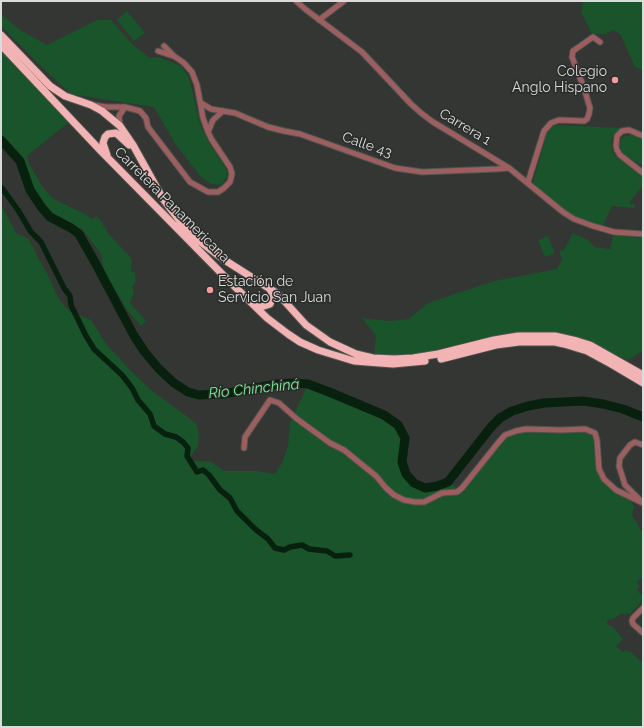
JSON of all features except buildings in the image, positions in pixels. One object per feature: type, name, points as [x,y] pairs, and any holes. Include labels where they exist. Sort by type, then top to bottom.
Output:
[{"type":"highway","name":"Carretera Panamericana","points":[[1,35],[50,86],[65,96],[102,111],[120,126],[127,134],[163,199],[182,224],[208,248],[269,288],[284,300],[306,325],[330,342],[356,354],[373,358],[413,358],[438,354],[494,340],[512,337],[549,335],[590,345],[643,375]]},
{"type":"highway","name":"Carretera Panamericana","points":[[1,45],[110,160],[253,304],[273,323],[300,342],[318,350],[354,361],[393,364],[439,359],[496,345],[519,342],[555,342],[587,351],[643,383]]},
{"type":"highway","points":[[110,160],[102,143],[105,136],[111,133],[116,133],[124,139],[139,155]]},
{"type":"highway","points":[[253,304],[261,308],[270,304],[273,296],[269,288]]},
{"type":"street","name":"Carrera 1","points":[[296,1],[362,52],[421,113],[433,122],[509,168],[563,212],[574,219],[614,232],[643,234]]},
{"type":"street","points":[[319,20],[344,1]]},
{"type":"street","points":[[528,182],[544,131],[551,123],[559,120],[584,121],[590,114],[590,108],[584,88],[572,57],[573,51],[593,37],[600,42]]},
{"type":"street","points":[[77,100],[106,107],[125,108],[140,111],[144,115],[148,127],[190,182],[208,192],[218,192],[230,182],[232,174],[230,167],[208,132],[203,118],[198,85],[192,72],[164,46]]},
{"type":"street","points":[[158,51],[174,56]]},
{"type":"street","name":"Calle 43","points":[[201,103],[211,109],[235,113],[268,127],[300,134],[395,168],[422,172],[509,168]]},
{"type":"street","points":[[120,126],[119,116],[125,108]]},
{"type":"street","points":[[208,132],[213,120],[223,111]]},
{"type":"street","points":[[643,136],[629,130],[622,131],[616,142],[617,150],[620,155],[643,173]]},
{"type":"street","points":[[244,448],[245,437],[270,400],[279,402],[297,419],[330,443],[344,450],[376,476],[394,495],[404,500],[424,502],[442,493],[457,492],[462,488],[505,435],[526,429],[585,429],[595,433],[601,474],[616,490],[642,502]]},
{"type":"street","points":[[642,502],[625,485],[619,466],[620,458],[630,445],[635,442],[643,445]]},
{"type":"street","points":[[643,608],[632,621],[643,634]]},
{"type":"green space","points":[[584,1],[643,1],[643,70],[635,67],[620,34],[613,30],[606,34],[592,34],[581,12]]},
{"type":"green space","points":[[127,11],[145,33],[134,41],[117,20]]},
{"type":"green space","points":[[1,14],[20,30],[47,45],[97,20],[111,20],[132,44],[150,58],[159,57],[181,66],[189,77],[200,124],[206,138],[225,167],[228,176],[221,185],[211,184],[200,176],[174,142],[154,107],[71,94],[1,26]]},
{"type":"green space","points":[[1,50],[69,122],[27,156],[28,162],[42,186],[52,198],[93,219],[96,216],[103,223],[107,232],[132,259],[131,272],[135,272],[136,281],[132,287],[134,293],[130,303],[146,321],[141,326],[127,310],[104,271],[101,254],[82,229],[51,212],[36,194],[23,160],[1,134]]},
{"type":"green space","points":[[559,125],[621,128],[613,135],[611,142],[612,151],[615,156],[643,176],[643,185],[630,202],[631,204],[635,205],[634,208],[612,206],[602,227],[576,217],[564,210],[533,183],[547,133],[552,126]]},
{"type":"green space","points":[[631,135],[643,138],[643,166],[625,155],[621,150],[621,139],[625,136]]},
{"type":"green space","points":[[1,205],[16,233],[29,239],[58,297],[69,311],[91,320],[107,345],[130,370],[151,390],[196,423],[199,435],[198,446],[188,460],[211,462],[225,471],[257,471],[275,474],[283,461],[288,445],[290,423],[308,384],[384,415],[398,425],[405,438],[402,462],[406,474],[414,483],[425,488],[448,482],[461,490],[499,438],[518,430],[583,426],[590,430],[593,434],[597,468],[600,473],[631,501],[634,507],[632,515],[643,534],[643,576],[637,582],[640,586],[637,590],[643,597],[643,600],[630,614],[627,613],[624,615],[622,613],[613,619],[607,620],[608,625],[612,626],[623,639],[616,646],[623,652],[625,650],[631,652],[643,663],[643,727],[1,727]]},
{"type":"green space","points":[[573,233],[588,240],[595,247],[610,249],[613,235],[643,238],[643,351],[628,360],[578,338],[542,332],[518,333],[438,351],[412,355],[374,355],[376,336],[362,318],[390,321],[409,319],[428,303],[494,281],[557,269],[562,259],[559,251],[564,250]]},
{"type":"green space","points":[[548,236],[555,253],[545,257],[538,240]]},
{"type":"waterway","name":"Río Chinchiná","points":[[1,140],[20,161],[30,190],[42,208],[50,217],[79,234],[133,334],[144,351],[158,368],[174,383],[188,392],[199,395],[223,394],[277,384],[294,383],[308,384],[329,392],[384,415],[398,425],[405,438],[402,462],[406,474],[414,483],[425,488],[448,482],[491,427],[500,418],[512,411],[544,403],[583,401],[623,409],[643,417]]},
{"type":"waterway","points":[[2,188],[18,210],[31,232],[41,242],[64,288],[70,296],[71,305],[94,349],[122,375],[132,388],[138,400],[150,414],[154,426],[165,434],[176,437],[183,442],[188,448],[187,456],[197,472],[203,470],[209,475],[220,490],[230,498],[237,511],[255,529],[268,539],[275,548],[284,550],[290,547],[302,545],[309,549],[327,551],[335,556],[350,555]]},
{"type":"place","name":"Colegio Anglo Hispano","points":[[615,80]]},
{"type":"place","name":"Estación de Servicio San Juan","points":[[210,290]]}]
